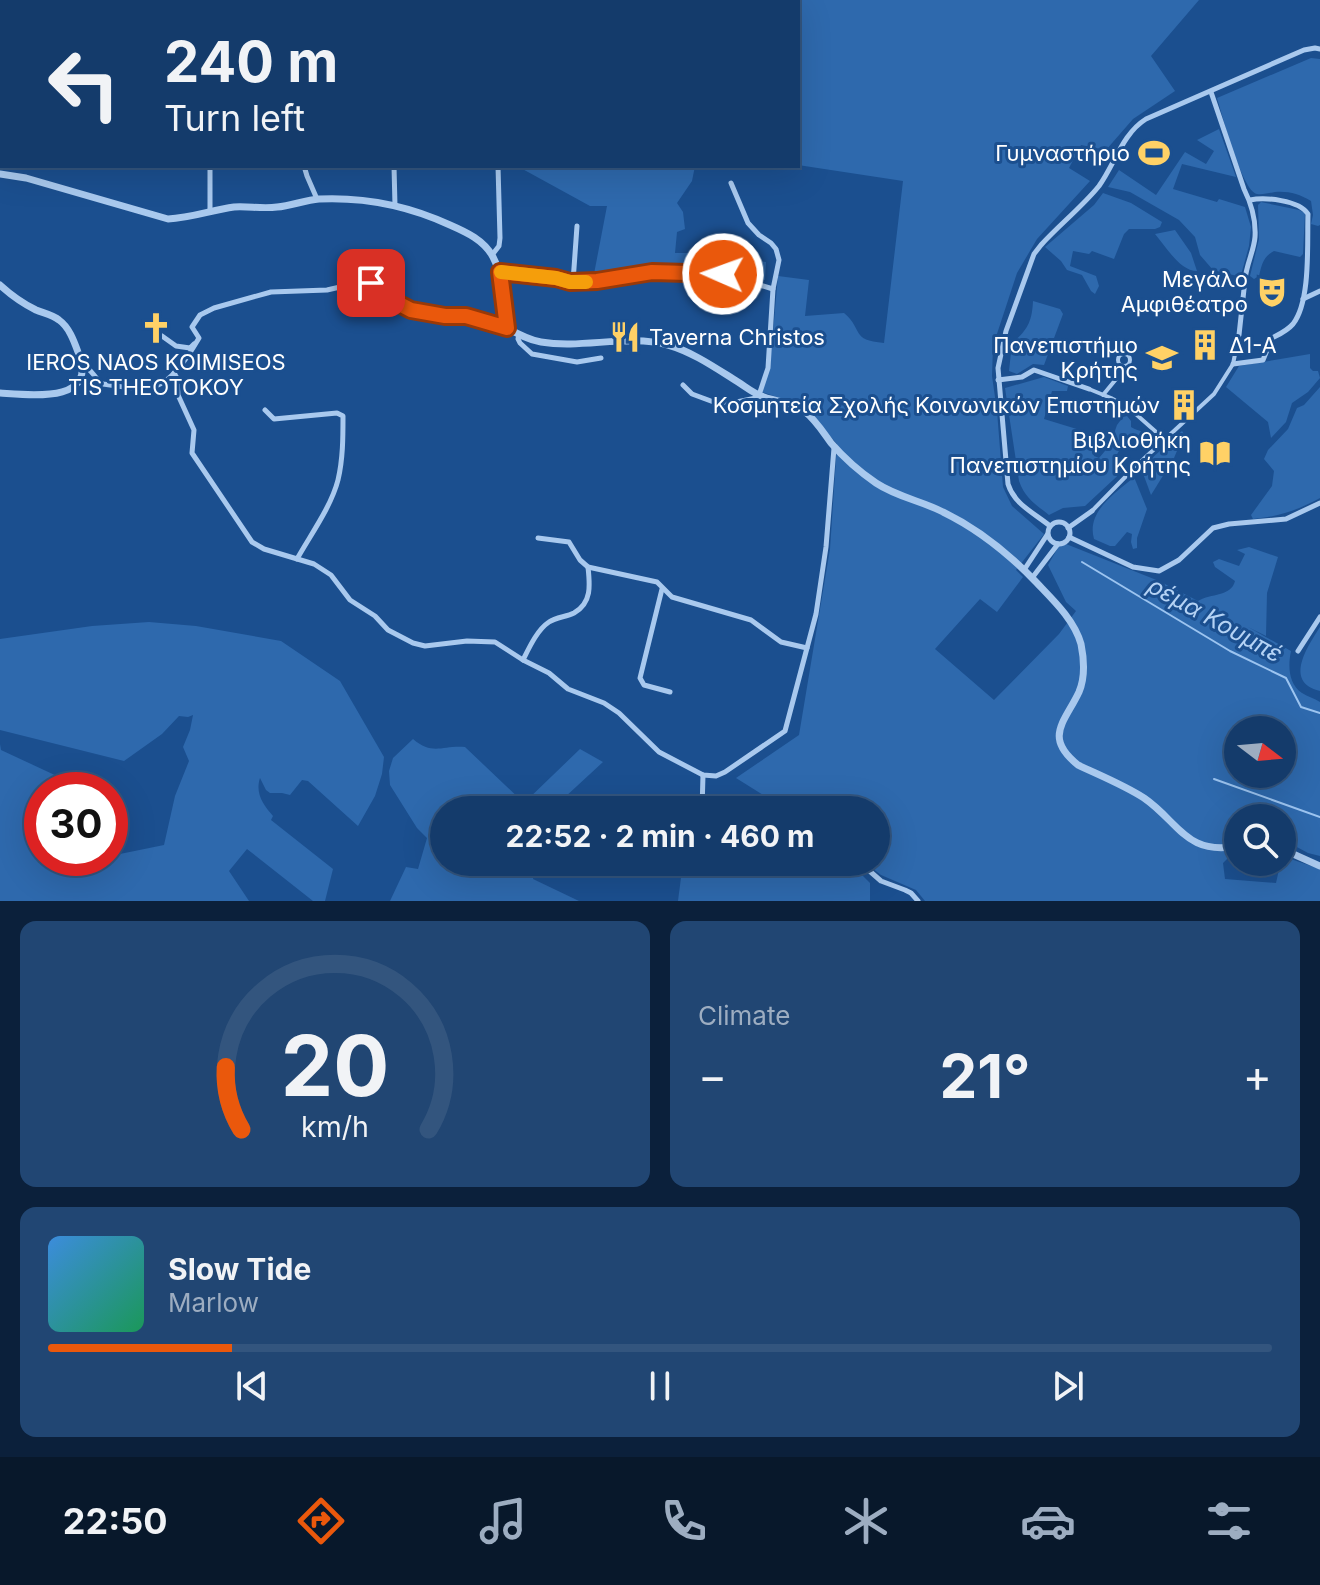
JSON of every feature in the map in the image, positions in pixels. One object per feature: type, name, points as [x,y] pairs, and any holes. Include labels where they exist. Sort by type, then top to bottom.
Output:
[{"type":"street","points":[[1050,526],[1026,509],[1011,493],[998,380],[1000,352],[1006,331],[1031,263],[1041,245],[1098,187],[1136,125],[1304,50],[1320,49]]},
{"type":"street","points":[[1068,528],[1092,511],[1214,394],[1233,364],[1245,280],[1255,237],[1254,221],[1250,200],[1211,92]]},
{"type":"street","points":[[210,168],[210,213]]},
{"type":"street","points":[[305,168],[317,199]]},
{"type":"street","points":[[394,168],[395,206]]},
{"type":"street","points":[[492,255],[500,238],[498,168]]},
{"type":"street","points":[[0,174],[26,178],[168,219],[184,219],[231,208],[278,207],[317,199],[366,200],[436,218],[467,233],[486,246],[492,255],[500,272],[507,328]]},
{"type":"street","points":[[683,385],[692,394],[727,404],[756,398],[768,368],[773,289],[779,260],[776,249],[748,223],[731,183]]},
{"type":"street","points":[[1233,364],[1263,360],[1272,338],[1286,331],[1297,318],[1306,287],[1308,214],[1305,208],[1261,198],[1250,200]]},
{"type":"street","points":[[573,282],[577,226]]},
{"type":"street","points":[[500,272],[573,282],[652,272],[694,272],[723,274],[773,289]]},
{"type":"street","points":[[83,366],[103,384],[149,388],[162,384],[174,373],[198,341],[198,333],[192,327],[194,321],[214,308],[271,292],[327,290],[362,282],[377,285],[386,297],[411,310],[466,316],[543,342],[611,341],[666,345],[707,364],[759,395],[795,405],[834,447],[877,484],[941,510],[997,545],[1032,578],[1076,631],[1081,647],[1083,676],[1080,691],[1061,723],[1059,741],[1062,749],[1078,765],[1143,798],[1186,837],[1206,847],[1224,848]]},
{"type":"street","points":[[0,285],[16,300],[59,319],[67,328],[83,366],[79,383],[65,392],[29,395],[0,393]]},
{"type":"street","points":[[1303,299],[1320,291]]},
{"type":"street","points":[[519,334],[520,343],[532,354],[577,362],[601,358]]},
{"type":"street","points":[[162,336],[176,346],[190,348],[198,341]]},
{"type":"street","points":[[1103,395],[1126,367]]},
{"type":"street","points":[[998,380],[1022,377],[1034,370],[1089,389],[1129,408],[1164,439]]},
{"type":"street","points":[[174,373],[178,395],[194,430],[194,458],[252,542],[264,549],[314,564],[331,575],[350,600],[375,616],[388,630],[413,643],[425,646],[467,641],[495,642],[549,673],[568,689],[604,703],[619,713],[659,752],[703,775],[716,776],[725,772],[785,731],[816,614],[826,547],[834,447]]},
{"type":"street","points":[[265,410],[274,419],[337,413],[343,416],[337,482],[297,559]]},
{"type":"street","points":[[1069,537],[1133,567],[1159,571],[1179,560],[1213,528],[1286,519],[1320,503]]},
{"type":"street","points":[[1050,526],[1060,522],[1068,528],[1069,537]]},
{"type":"street","points":[[1023,570],[1048,534],[1050,526]]},
{"type":"street","points":[[1048,534],[1058,544]]},
{"type":"street","points":[[1032,578],[1058,544],[1069,537]]},
{"type":"street","points":[[538,538],[569,542],[588,567],[649,579],[657,582],[672,597],[751,620],[781,642],[807,648]]},
{"type":"street","points":[[523,660],[531,644],[550,621],[576,612],[587,600],[590,586],[588,567]]},
{"type":"street","points":[[663,588],[640,678],[644,685],[670,692]]},
{"type":"street","points":[[1298,651],[1320,617]]},
{"type":"street","points":[[702,796],[703,775]]},
{"type":"street","points":[[1296,855],[1320,866]]},
{"type":"street","points":[[875,876],[911,893],[918,901]]},
{"type":"shaded area","points":[[800,0],[1199,0],[1151,56],[1175,91],[1133,119],[1106,150],[1081,145],[1069,168],[1090,181],[1037,239],[1017,273],[993,346],[992,376],[1003,487],[1012,506],[1044,534],[1016,570],[1023,577],[997,612],[980,599],[935,649],[994,700],[1059,634],[1076,611],[1066,602],[1048,565],[1059,546],[1066,544],[1159,581],[1198,601],[1229,590],[1235,581],[1215,567],[1213,562],[1219,559],[1239,566],[1245,554],[1237,550],[1249,547],[1278,557],[1267,593],[1266,636],[1248,627],[1291,651],[1289,668],[1294,685],[1320,702],[1320,856],[1296,847],[1296,804],[1224,804],[1224,876],[1225,879],[1276,883],[1278,876],[1296,876],[1296,861],[1320,869],[1320,901],[925,901],[916,890],[883,876],[890,876],[890,796],[765,796],[736,778],[799,735],[830,549],[837,444],[804,406],[762,392],[770,365],[778,276],[809,280],[805,316],[844,313],[862,337],[884,343],[903,181],[800,165]]},
{"type":"shaded area","points":[[1311,58],[1320,59],[1318,226],[1311,224],[1311,201],[1285,192],[1257,194],[1251,190],[1239,167],[1217,98]]},
{"type":"shaded area","points":[[1219,129],[1236,177],[1182,164],[1173,189],[1245,207],[1251,227],[1249,246],[1241,275],[1237,276],[1213,270],[1200,255],[1195,237],[1179,220],[1130,192],[1108,187],[1119,170],[1156,195],[1185,152],[1206,164],[1214,151],[1197,140]]},
{"type":"shaded area","points":[[521,168],[695,168],[692,181],[677,203],[683,212],[685,229],[677,232],[675,253],[708,253],[711,242],[728,237],[733,257],[766,262],[765,280],[730,270],[678,266],[594,274],[607,206],[590,206]]},
{"type":"shaded area","points":[[1103,193],[1131,203],[1162,222],[1155,229],[1129,229],[1114,259],[1092,251],[1089,254],[1073,251],[1070,266],[1096,276],[1099,286],[1095,294],[1082,275],[1067,270],[1045,247],[1094,205]]},
{"type":"shaded area","points":[[1261,202],[1305,213],[1303,254],[1300,257],[1274,251],[1270,253],[1262,264],[1259,276],[1254,279],[1250,276],[1259,239],[1258,205]]},
{"type":"shaded area","points":[[1175,230],[1191,253],[1197,271],[1179,263],[1155,234]]},
{"type":"shaded area","points":[[1033,301],[1060,309],[1063,314],[1044,365],[1033,364],[1017,374],[1009,371],[1012,343],[1028,325]]},
{"type":"shaded area","points":[[1310,354],[1310,368],[1318,371],[1320,378],[1308,392],[1292,403],[1286,422],[1271,438],[1268,422],[1226,387],[1239,366]]},
{"type":"shaded area","points":[[1044,377],[1068,386],[1067,391],[1052,391],[1044,419],[1080,430],[1091,443],[1094,456],[1099,458],[1110,445],[1123,417],[1127,416],[1134,429],[1157,437],[1145,447],[1130,439],[1123,444],[1116,456],[1127,467],[1085,506],[1063,508],[1049,515],[1021,487],[1005,388]]},
{"type":"shaded area","points":[[1320,387],[1320,498],[1288,512],[1253,519],[1251,515],[1272,486],[1274,471],[1264,459],[1268,450],[1288,429],[1297,408],[1304,405]]},
{"type":"shaded area","points":[[1182,431],[1184,434],[1174,458],[1151,495],[1141,468]]},
{"type":"shaded area","points":[[1134,477],[1147,509],[1137,538],[1137,548],[1133,549],[1132,534],[1127,532],[1115,546],[1094,539],[1094,520],[1098,511]]},
{"type":"shaded area","points":[[149,622],[196,626],[281,641],[340,681],[384,757],[375,796],[358,826],[308,781],[302,780],[290,795],[270,793],[260,778],[259,783],[261,798],[273,816],[271,820],[333,869],[325,901],[313,901],[247,849],[229,871],[249,901],[0,901],[0,744],[1,750],[48,772],[24,772],[24,876],[128,876],[128,852],[164,845],[175,796],[189,761],[183,747],[193,715],[179,716],[162,734],[124,761],[0,730],[0,639],[92,626]]},
{"type":"shaded area","points":[[1320,627],[1320,691],[1303,680],[1301,672],[1305,653]]},
{"type":"shaded area","points":[[413,739],[432,748],[465,747],[517,796],[430,796],[430,876],[534,876],[533,879],[579,901],[390,901],[406,867],[418,869],[427,838],[417,828],[390,785],[389,771],[393,758]]},
{"type":"shaded area","points":[[580,749],[603,762],[566,796],[531,796]]},
{"type":"shaded area","points":[[681,876],[863,876],[870,883],[870,901],[678,901]]},
{"type":"waterway","name":"ρέμα Κουμπέ","points":[[1082,562],[1230,651],[1286,678],[1301,707],[1320,713]]},
{"type":"waterway","points":[[1214,779],[1320,817]]},
{"type":"slow traffic","points":[[501,272],[586,282]]},
{"type":"place","name":"Γυμναστήριο","points":[[1154,153]]},
{"type":"place","name":"Μεγάλο Αμφιθέατρο","points":[[1272,292]]},
{"type":"place","name":"IEROS NAOS KOIMISEOS TIS THEOTOKOY","points":[[156,328]]},
{"type":"place","name":"Taverna Christos","points":[[625,337]]},
{"type":"place","name":"Δ1-Α","points":[[1205,345]]},
{"type":"place","name":"Πανεπιστήμιο Κρήτης","points":[[1162,358]]},
{"type":"place","name":"Κοσμητεία Σχολής Κοινωνικών Επιστημών","points":[[1184,405]]},
{"type":"place","name":"Βιβλιοθήκη Πανεπιστημίου Κρήτης","points":[[1215,453]]},
{"type":"route","points":[[371,283],[377,285],[386,297],[420,313],[466,316],[507,328],[500,272],[570,282],[652,272],[723,274]]}]
